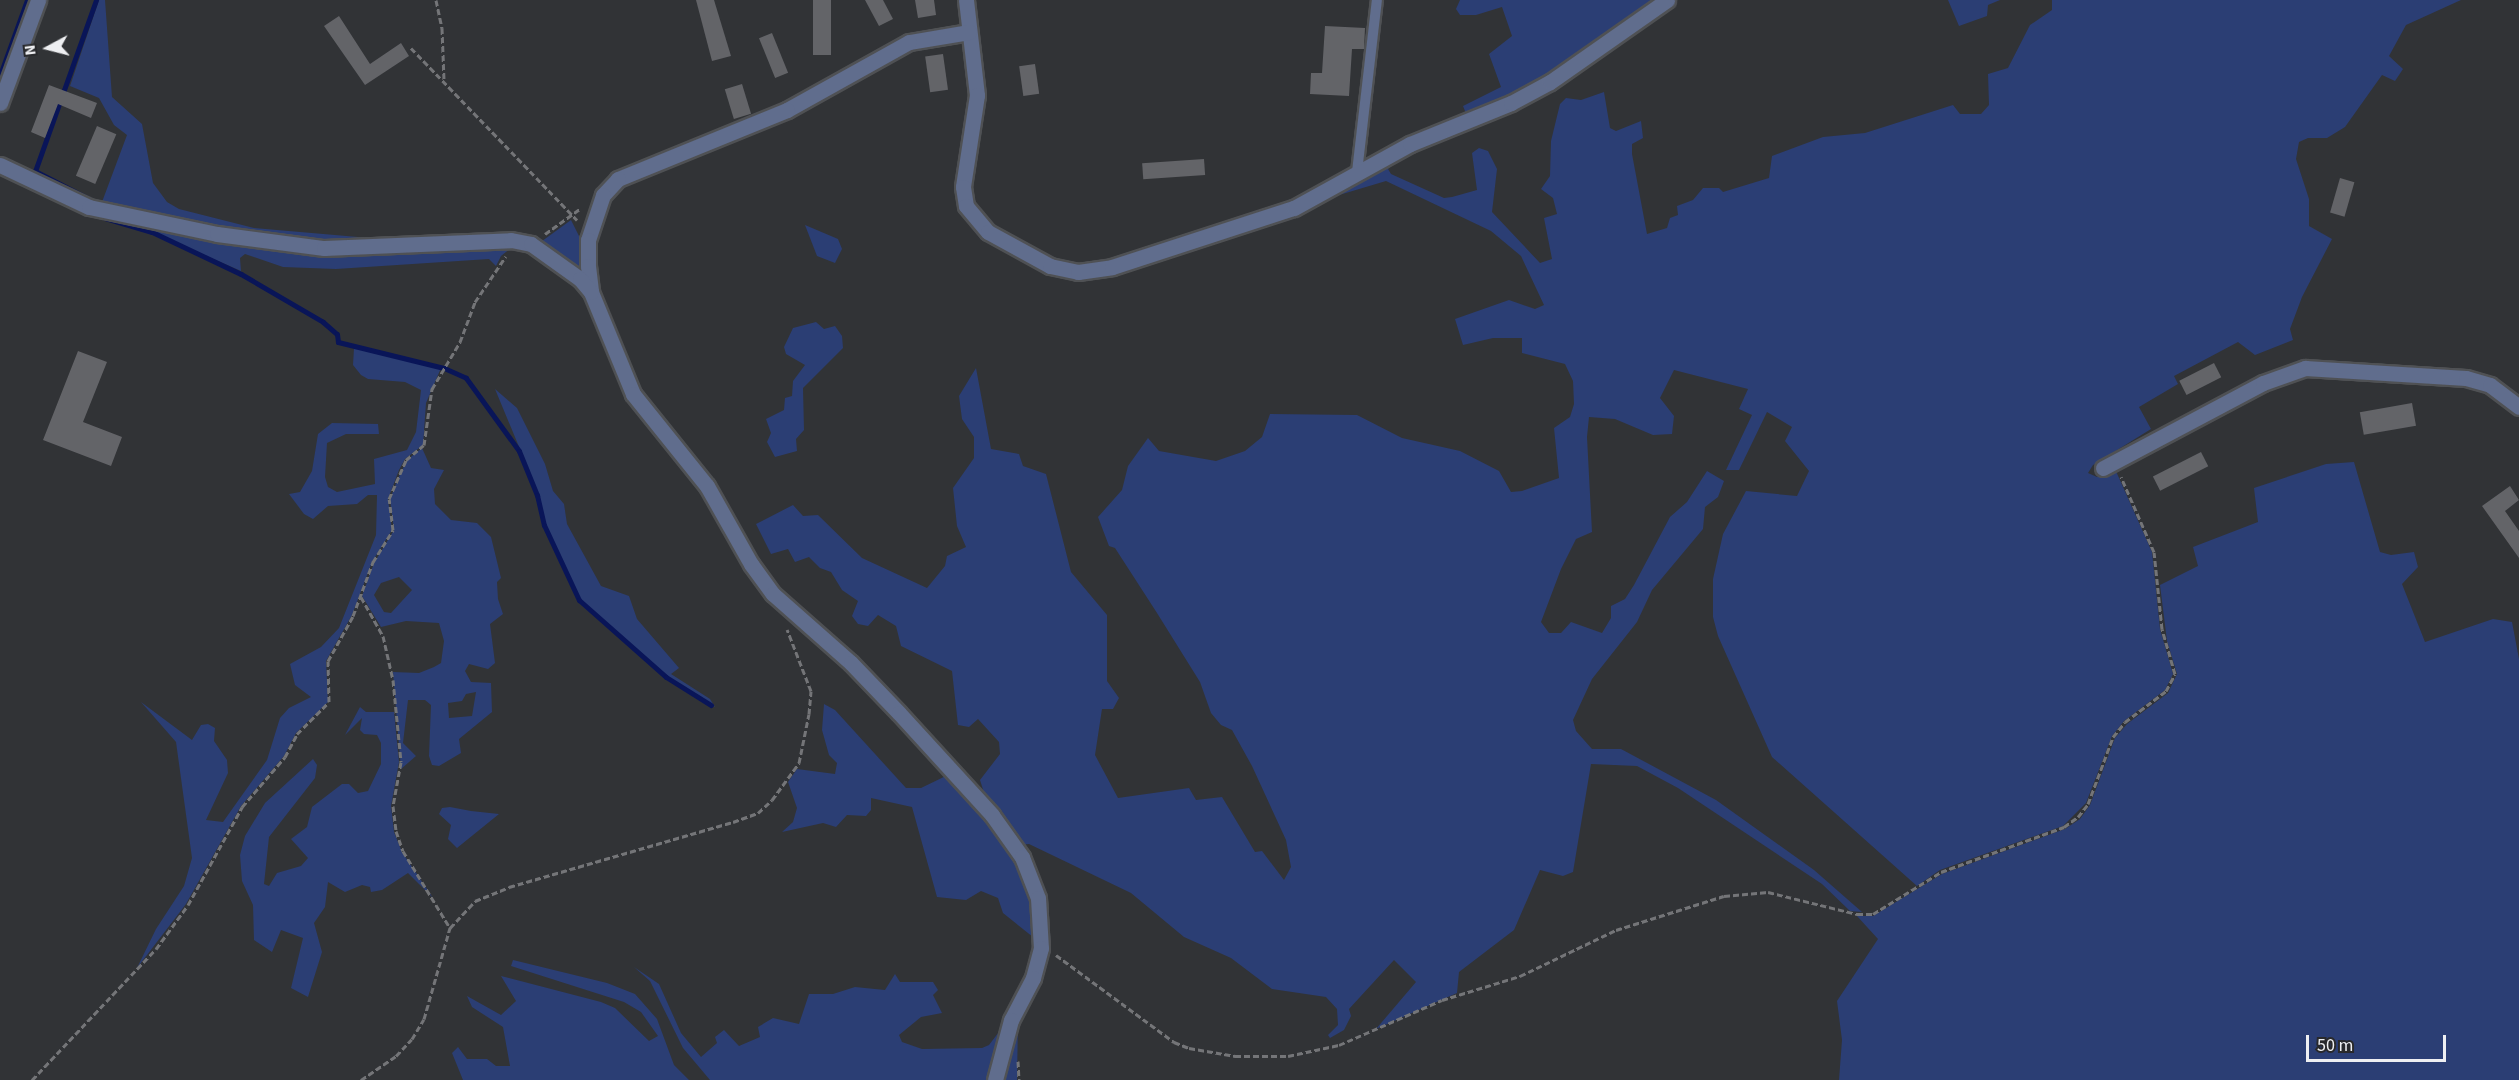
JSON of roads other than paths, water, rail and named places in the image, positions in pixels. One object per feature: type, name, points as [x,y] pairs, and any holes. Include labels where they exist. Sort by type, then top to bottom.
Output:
[{"type":"street","points":[[0,103],[38,0]]},
{"type":"street","points":[[966,0],[977,95],[964,167],[966,206],[988,232],[1050,266],[1078,272],[1112,267],[1294,208],[1410,144],[1511,104],[1550,82],[1667,0]]},
{"type":"street","points":[[591,292],[588,240],[603,195],[618,179],[643,165],[787,110],[909,42],[969,32]]},
{"type":"street","points":[[0,165],[89,207],[217,234],[324,248],[510,240],[531,244],[580,279],[591,292],[633,394],[707,486],[751,564],[773,594],[851,663],[935,751],[992,815],[1022,857],[1038,898],[1041,948],[1033,978],[1011,1020],[995,1080]]},
{"type":"street","points":[[2109,464],[2264,383],[2305,368],[2466,378],[2490,385],[2519,407]]},
{"type":"lane","points":[[1357,172],[1377,0]]},
{"type":"waterway","points":[[0,75],[27,0]]},
{"type":"waterway","points":[[96,0],[35,171],[99,204]]},
{"type":"waterway","points":[[105,218],[152,232],[241,274],[323,322],[337,334],[338,342],[444,368],[466,378],[519,451],[537,495],[544,525],[579,600],[666,677],[711,705]]}]
